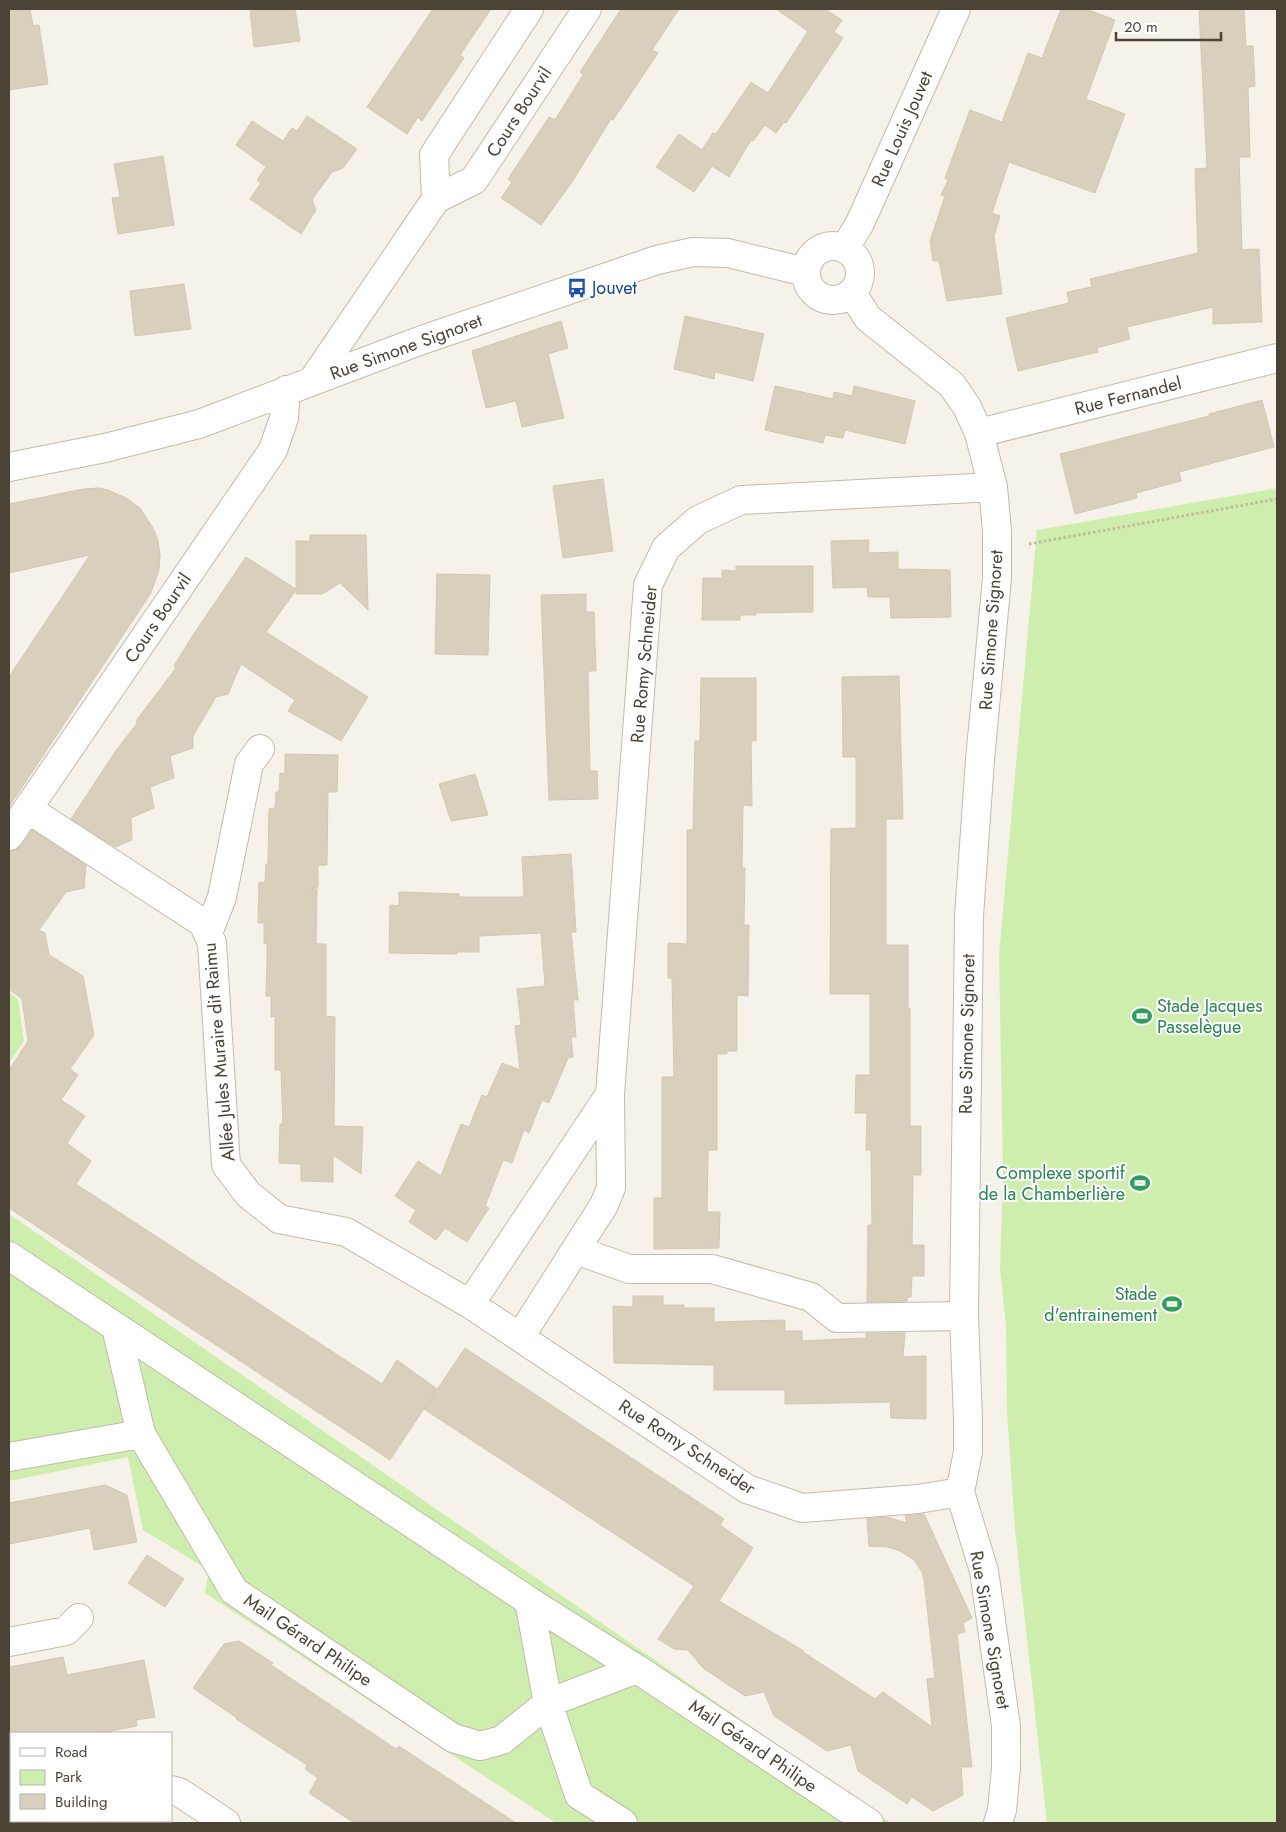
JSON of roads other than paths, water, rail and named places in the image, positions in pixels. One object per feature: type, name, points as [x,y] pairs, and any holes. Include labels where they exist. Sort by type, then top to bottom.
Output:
[{"type":"street","points":[[436,199],[434,155],[529,9]]},
{"type":"street","name":"Cours Bourvil","points":[[313,380],[436,199],[474,180],[587,9]]},
{"type":"street","name":"Rue Louis Jouvet","points":[[845,248],[860,223],[956,9]]},
{"type":"street","points":[[832,246],[845,248],[856,257],[861,269],[859,282],[852,293],[838,301],[822,298],[809,288],[805,272],[809,258],[819,249],[832,246]]},
{"type":"street","name":"Rue Simone Signoret","points":[[9,467],[105,448],[199,424],[432,337],[657,260],[693,252],[728,253],[805,272]]},
{"type":"street","name":"Rue Simone Signoret","points":[[852,293],[868,318],[952,385],[967,407],[979,433],[993,487],[998,531],[998,578],[980,760],[969,916],[964,1316],[968,1452],[960,1492],[984,1572],[1006,1726],[1006,1768],[1002,1810],[998,1823]]},
{"type":"street","name":"Rue Fernandel","points":[[979,433],[1277,358]]},
{"type":"street","name":"Cours Bourvil","points":[[9,836],[273,450],[284,418],[286,390]]},
{"type":"street","name":"Rue Romy Schneider","points":[[520,1337],[604,1205],[610,1188],[610,1094],[648,585],[666,548],[698,520],[741,500],[993,487]]},
{"type":"street","points":[[208,934],[222,897],[249,764],[260,750]]},
{"type":"street","name":"Allée Jules Muraire dit Raimu","points":[[28,809],[203,923],[212,943],[226,1166],[248,1194],[279,1219],[346,1232],[470,1304]]},
{"type":"street","name":"Rue Romy Schneider","points":[[610,1094],[470,1304],[747,1490],[802,1508],[918,1499],[960,1492]]},
{"type":"street","points":[[576,1250],[629,1269],[712,1269],[811,1297],[837,1318],[964,1316]]},
{"type":"street","name":"Mail Gérard Philipe","points":[[9,1256],[529,1601],[637,1669],[869,1823]]},
{"type":"street","name":"Mail Gérard Philipe","points":[[116,1327],[141,1434],[234,1591],[453,1738],[480,1746],[502,1740],[548,1703],[637,1669]]},
{"type":"street","points":[[9,1457],[141,1434]]},
{"type":"street","points":[[529,1601],[548,1703],[579,1795],[624,1823]]},
{"type":"street","points":[[9,1642],[66,1631],[79,1618]]},
{"type":"street","points":[[172,1790],[179,1792],[226,1823]]},
{"type":"place","name":"Jouvet","points":[[577,288]]},
{"type":"place","name":"Stade Jacques Passelègue","points":[[1142,1016]]},
{"type":"place","name":"Complexe sportif de la Chamberlière","points":[[1140,1183]]},
{"type":"place","name":"Stade d'entrainement","points":[[1172,1304]]}]
